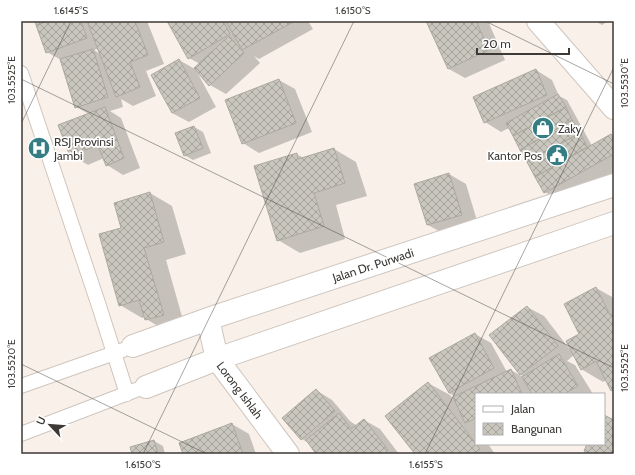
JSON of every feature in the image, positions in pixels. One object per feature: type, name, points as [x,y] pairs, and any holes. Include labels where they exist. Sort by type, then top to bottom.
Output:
[{"type":"street","points":[[538,21],[614,108]]},
{"type":"street","name":"Jalan Dr. Purwadi","points":[[123,350],[208,319],[614,185]]},
{"type":"street","points":[[136,390],[217,359],[614,223]]},
{"type":"street","name":"Lorong Ishlah","points":[[208,319],[217,359],[288,454]]},
{"type":"lane","points":[[21,73],[123,350],[136,390],[21,434]]},
{"type":"lane","points":[[21,386],[123,350]]},
{"type":"building","points":[[35,21],[48,21],[36,25]]},
{"type":"building","points":[[48,21],[81,21],[87,38],[46,53],[36,25]]},
{"type":"building","points":[[87,21],[135,21],[148,55],[130,62],[140,87],[116,97]]},
{"type":"building","points":[[167,21],[223,21],[230,34],[188,59]]},
{"type":"building","points":[[226,21],[295,21],[242,50]]},
{"type":"building","points":[[426,21],[476,21],[489,50],[448,69]]},
{"type":"building","points":[[229,36],[244,53],[209,86],[194,68]]},
{"type":"building","points":[[93,49],[108,97],[75,108],[60,59]]},
{"type":"building","points":[[179,59],[200,98],[172,113],[151,75]]},
{"type":"building","points":[[536,69],[547,95],[484,123],[473,97]]},
{"type":"building","points":[[279,79],[296,123],[242,144],[225,100]]},
{"type":"building","points":[[558,94],[566,107],[513,136],[506,123]]},
{"type":"building","points":[[105,107],[124,158],[106,166],[98,145],[70,156],[58,125]]},
{"type":"building","name":"Zaky","points":[[566,107],[572,120],[520,150],[513,136]]},
{"type":"building","points":[[572,120],[580,133],[527,162],[520,150]]},
{"type":"building","points":[[194,126],[203,148],[184,156],[175,133]]},
{"type":"building","name":"Kantor Pos","points":[[580,133],[587,147],[535,177],[527,162]]},
{"type":"building","points":[[611,134],[614,140],[614,154],[544,193],[535,177]]},
{"type":"building","points":[[334,148],[345,183],[314,193],[324,226],[277,241],[254,166],[297,153],[298,159]]},
{"type":"building","points":[[449,173],[462,215],[427,225],[414,184]]},
{"type":"building","points":[[150,192],[164,242],[144,248],[164,315],[145,320],[139,300],[119,306],[99,234],[121,228],[114,203]]},
{"type":"building","points":[[596,287],[610,315],[614,313],[614,389],[611,391],[596,361],[581,370],[566,341],[579,334],[564,304]]},
{"type":"building","points":[[527,306],[558,346],[520,375],[489,335]]},
{"type":"building","points":[[475,333],[494,368],[449,393],[429,358]]},
{"type":"building","points":[[559,354],[578,386],[566,393],[531,393],[522,377]]},
{"type":"building","points":[[511,369],[522,393],[475,393],[475,418],[465,423],[453,397]]},
{"type":"building","points":[[428,382],[475,443],[475,445],[480,449],[473,454],[415,454],[385,416]]},
{"type":"building","points":[[316,389],[335,411],[301,440],[282,418]]},
{"type":"building","points":[[339,413],[351,429],[364,419],[388,450],[384,454],[316,454],[306,440]]},
{"type":"building","points":[[605,416],[614,420],[614,454],[590,454],[584,451],[587,445],[605,445]]},
{"type":"building","points":[[232,423],[243,454],[183,454],[179,443]]},
{"type":"building","points":[[154,440],[158,454],[132,454],[130,447]]},
{"type":"place","name":"Zaky","points":[[543,128]]},
{"type":"place","name":"RSJ Provinsi Jambi","points":[[39,148]]},
{"type":"place","name":"Kantor Pos","points":[[557,155]]}]
